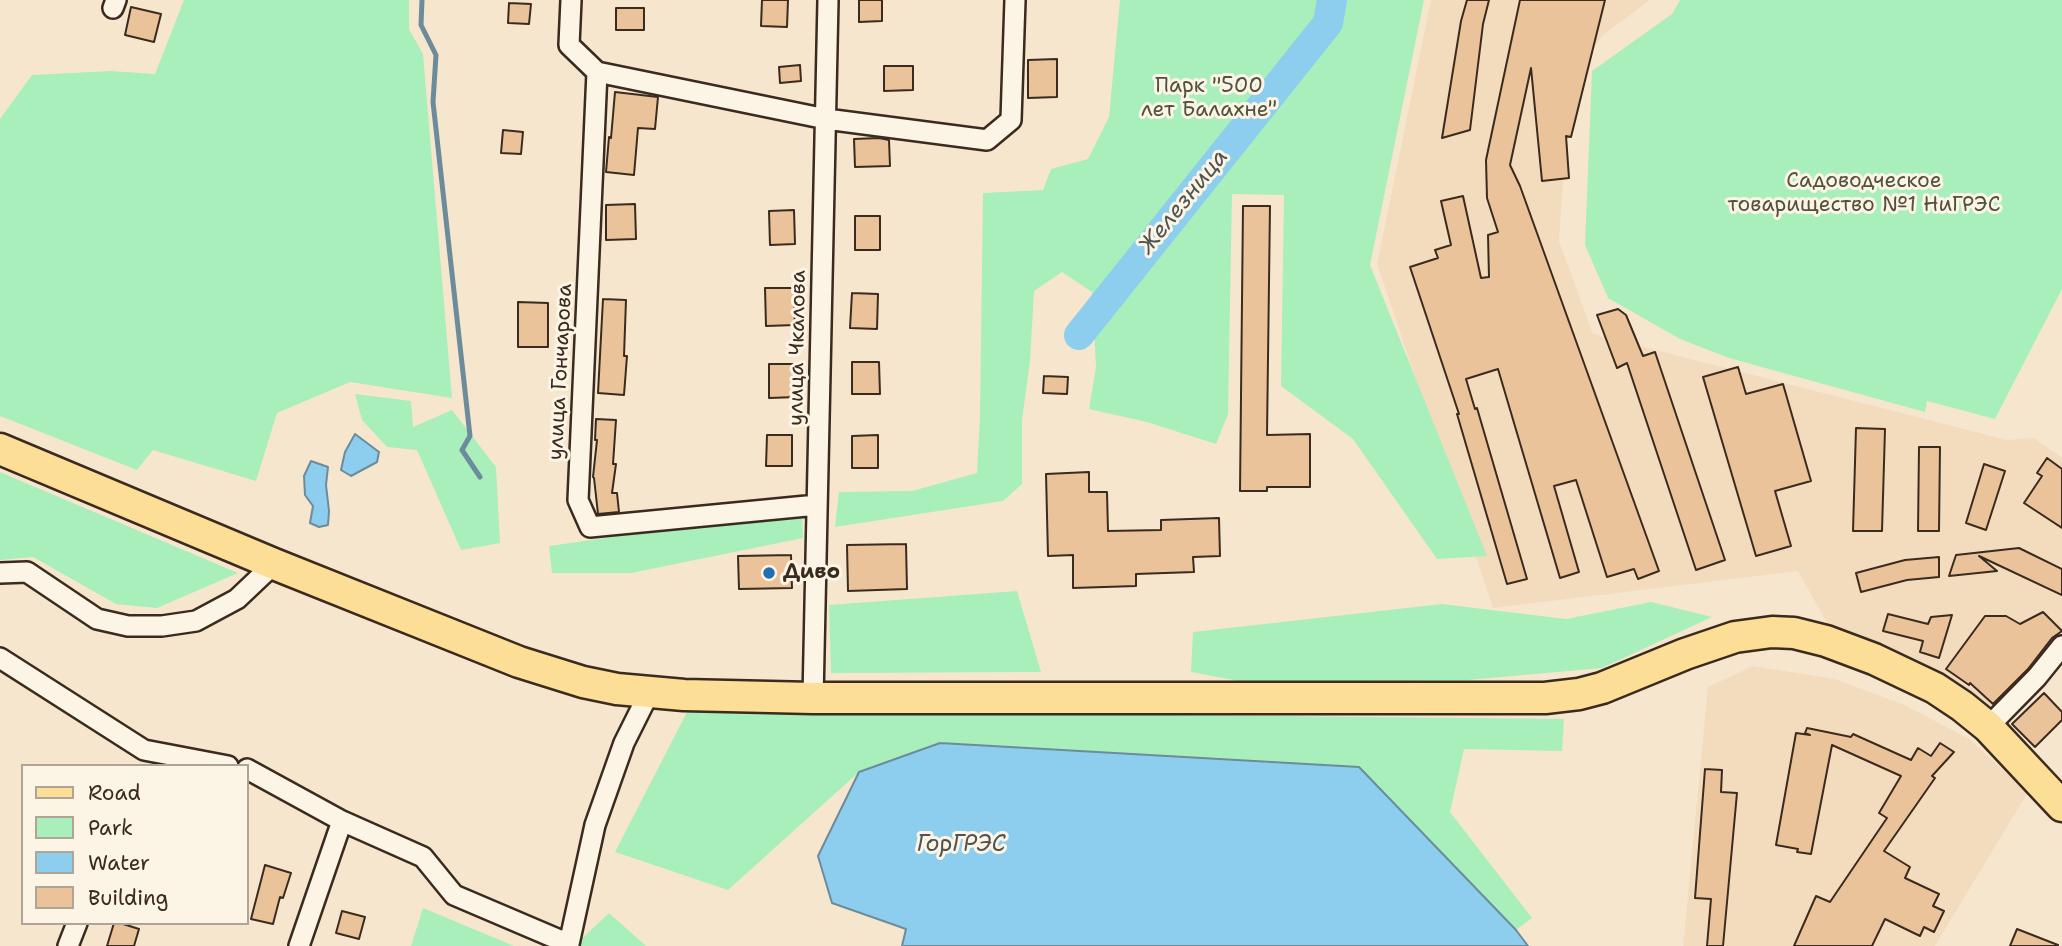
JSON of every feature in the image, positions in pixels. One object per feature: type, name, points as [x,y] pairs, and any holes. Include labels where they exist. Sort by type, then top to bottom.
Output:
[{"type":"main road","points":[[0,449],[274,564],[519,662],[617,690],[813,698],[1545,698],[1602,688],[1735,637],[1772,632],[1794,633],[1826,640],[1935,688],[1988,727],[2062,806]]},
{"type":"street","points":[[571,0],[569,45],[597,72],[826,120],[987,140],[1011,120],[1015,0]]},
{"type":"street","name":"улица Чкалова","points":[[813,698],[828,0]]},
{"type":"street","name":"улица Гончарова","points":[[597,72],[578,500],[590,527],[817,505]]},
{"type":"street","points":[[0,573],[27,572],[97,619],[128,626],[162,626],[196,621],[237,599],[274,564]]},
{"type":"street","points":[[1988,727],[2038,677],[2062,646]]},
{"type":"street","points":[[0,658],[141,758],[207,764]]},
{"type":"street","points":[[248,769],[342,821],[423,857],[454,895],[569,945],[595,825],[624,743],[649,693]]},
{"type":"street","points":[[299,946],[342,821]]},
{"type":"street","points":[[68,946],[75,925]]},
{"type":"shaded area","points":[[1431,0],[1650,0],[1603,35],[1570,81],[1559,241],[1593,334],[2007,440],[2034,438],[2062,458],[2062,640],[1995,714],[1832,632],[1798,571],[1493,608],[1377,264]]},
{"type":"shaded area","points":[[1753,666],[1835,679],[1907,706],[1969,739],[2028,792],[1935,946],[1683,946],[1708,687]]},
{"type":"green space","points":[[184,0],[409,0],[409,29],[423,54],[452,398],[350,382],[277,413],[256,481],[153,450],[137,470],[0,416],[0,119],[32,75],[111,71],[155,74]]},
{"type":"green space","name":"Парк \"500 лет Балахне\"","points":[[1120,0],[1424,0],[1370,265],[1487,556],[1437,559],[1353,439],[1281,386],[1284,195],[1232,194],[1228,414],[1216,444],[1147,422],[1089,409],[1096,367],[1092,292],[1062,272],[1034,291],[1030,361],[1022,420],[1022,484],[1003,501],[835,527],[839,492],[912,491],[977,473],[983,193],[1043,190],[1051,169],[1088,159],[1109,117]]},
{"type":"green space","name":"Садоводческое товарищество №1 НиГРЭС","points":[[1680,0],[2062,0],[2062,289],[1995,419],[1927,401],[1925,412],[1729,358],[1680,339],[1608,298],[1585,245],[1592,71],[1672,14]]},
{"type":"green space","points":[[355,394],[411,401],[413,427],[452,410],[496,467],[500,543],[461,550],[417,450],[387,447],[362,420]]},
{"type":"green space","points":[[0,472],[238,573],[157,608],[116,604],[33,557],[0,560]]},
{"type":"green space","points":[[802,514],[803,538],[631,573],[552,573],[549,546],[733,520]]},
{"type":"green space","points":[[1017,591],[1041,672],[831,673],[829,605]]},
{"type":"green space","points":[[1651,602],[1712,617],[1602,668],[1468,680],[1244,682],[1191,672],[1193,632],[1442,604],[1566,619]]},
{"type":"green space","points":[[688,710],[1564,719],[1562,751],[1464,749],[1450,812],[1532,918],[1516,930],[1359,767],[940,743],[859,772],[728,890],[615,852]]},
{"type":"green space","points":[[423,908],[514,946],[411,946]]},
{"type":"green space","points":[[609,913],[646,946],[574,946]]},
{"type":"water","points":[[355,434],[379,452],[377,462],[351,476],[341,470],[345,452]]},
{"type":"water","points":[[311,461],[328,467],[328,525],[319,527],[310,523],[313,506],[305,495],[304,476]]},
{"type":"water","name":"ГорГРЭС","points":[[940,743],[1359,767],[1516,930],[1528,946],[902,946],[906,929],[832,903],[818,856],[859,772]]},
{"type":"building","points":[[762,0],[788,0],[787,27],[761,26]]},
{"type":"building","points":[[859,0],[882,0],[882,21],[859,22]]},
{"type":"building","points":[[1467,0],[1489,0],[1483,24],[1470,130],[1442,138],[1461,21]]},
{"type":"building","points":[[1520,0],[1605,0],[1571,137],[1566,136],[1569,178],[1542,181],[1531,68],[1510,165],[1520,186],[1659,571],[1638,579],[1634,569],[1607,577],[1576,480],[1554,486],[1579,572],[1560,578],[1498,369],[1466,379],[1527,579],[1507,584],[1459,414],[1410,267],[1438,258],[1435,250],[1451,245],[1441,201],[1463,196],[1481,278],[1489,277],[1488,235],[1498,232],[1487,198],[1486,160]]},
{"type":"building","points":[[509,3],[531,4],[529,24],[508,23]]},
{"type":"building","points":[[131,7],[161,14],[154,42],[125,35]]},
{"type":"building","points":[[616,8],[644,8],[644,30],[616,30]]},
{"type":"building","points":[[1057,59],[1057,97],[1028,98],[1028,60]]},
{"type":"building","points":[[800,65],[801,81],[780,83],[779,67]]},
{"type":"building","points":[[884,66],[913,66],[913,90],[884,91]]},
{"type":"building","points":[[615,92],[658,97],[655,129],[638,128],[634,175],[606,172]]},
{"type":"building","points":[[503,130],[523,132],[521,154],[501,153]]},
{"type":"building","points":[[854,139],[889,140],[890,166],[855,167]]},
{"type":"building","points":[[635,204],[636,239],[606,240],[606,205]]},
{"type":"building","points":[[1243,206],[1270,206],[1267,435],[1310,434],[1310,487],[1267,487],[1267,491],[1240,491]]},
{"type":"building","points":[[794,210],[795,244],[770,245],[769,211]]},
{"type":"building","points":[[855,216],[880,216],[880,250],[855,250]]},
{"type":"building","points":[[765,288],[794,288],[795,325],[766,326]]},
{"type":"building","points":[[852,293],[878,294],[877,329],[850,328]]},
{"type":"building","points":[[603,299],[626,300],[624,356],[627,356],[624,395],[598,393]]},
{"type":"building","points":[[518,302],[548,303],[548,347],[518,347]]},
{"type":"building","points":[[1618,309],[1626,315],[1643,356],[1655,352],[1725,560],[1696,570],[1627,363],[1617,368],[1597,315]]},
{"type":"building","points":[[852,362],[879,362],[880,394],[852,394]]},
{"type":"building","points":[[769,364],[797,364],[797,397],[769,398]]},
{"type":"building","points":[[1738,367],[1746,394],[1783,384],[1811,481],[1775,491],[1791,546],[1756,556],[1703,377]]},
{"type":"building","points":[[1044,376],[1068,377],[1067,394],[1043,393]]},
{"type":"building","points":[[596,419],[616,420],[613,464],[616,464],[612,493],[617,493],[619,512],[598,514],[593,477]]},
{"type":"building","points":[[1856,428],[1885,429],[1882,531],[1853,531]]},
{"type":"building","points":[[767,435],[792,435],[792,466],[766,466]]},
{"type":"building","points":[[878,435],[878,468],[852,468],[852,436]]},
{"type":"building","points":[[1919,447],[1940,447],[1939,531],[1918,531]]},
{"type":"building","points":[[2047,458],[2062,469],[2062,528],[2024,503],[2042,476],[2037,473]]},
{"type":"building","points":[[1984,464],[2005,471],[1986,530],[1966,523]]},
{"type":"building","points":[[1089,472],[1089,492],[1107,492],[1108,531],[1161,530],[1161,520],[1219,518],[1220,556],[1193,557],[1194,572],[1136,574],[1136,586],[1073,588],[1073,555],[1048,556],[1046,474]]},
{"type":"building","points":[[906,544],[907,589],[848,591],[847,545]]},
{"type":"building","points":[[2019,548],[2062,569],[2062,595],[1979,556],[1997,571],[1949,576],[1956,555]]},
{"type":"building","points":[[791,555],[792,588],[739,589],[738,556]]},
{"type":"building","points":[[1939,557],[1939,577],[1907,580],[1861,592],[1856,573],[1905,560]]},
{"type":"building","points":[[2043,612],[2062,631],[2052,638],[2028,669],[1993,704],[1970,683],[1969,685],[1946,669],[1985,616],[2006,616],[2020,624]]},
{"type":"building","points":[[1888,614],[1928,624],[1931,617],[1952,615],[1939,658],[1920,652],[1923,641],[1883,631]]},
{"type":"building","points":[[2044,693],[2062,712],[2062,720],[2035,747],[2012,724]]},
{"type":"building","points":[[1807,728],[1851,737],[1853,734],[1911,760],[1918,748],[1931,756],[1940,743],[1954,752],[1932,776],[1935,778],[1884,851],[1910,867],[1905,878],[1939,894],[1933,906],[1944,911],[1934,932],[1924,927],[1920,936],[1885,919],[1872,946],[1794,946],[1816,896],[1830,902],[1887,818],[1879,813],[1901,776],[1832,745],[1811,854],[1776,845],[1796,733],[1810,735],[1805,733]]},
{"type":"building","points":[[1705,769],[1722,770],[1721,792],[1737,793],[1723,946],[1707,946],[1711,899],[1695,898]]},
{"type":"building","points":[[265,865],[291,873],[283,898],[280,897],[273,924],[251,919]]},
{"type":"building","points":[[342,911],[365,917],[359,939],[336,933]]},
{"type":"building","points":[[113,925],[139,929],[134,946],[107,946]]},
{"type":"building","points":[[2017,929],[2058,945],[2058,946],[2010,946]]},
{"type":"waterway","points":[[422,0],[421,25],[436,55],[433,102],[470,436],[462,450],[480,477]]},
{"type":"waterway","name":"Железница","points":[[1079,335],[1328,23],[1332,0]]},
{"type":"place","name":"Диво","points":[[769,573]]}]
